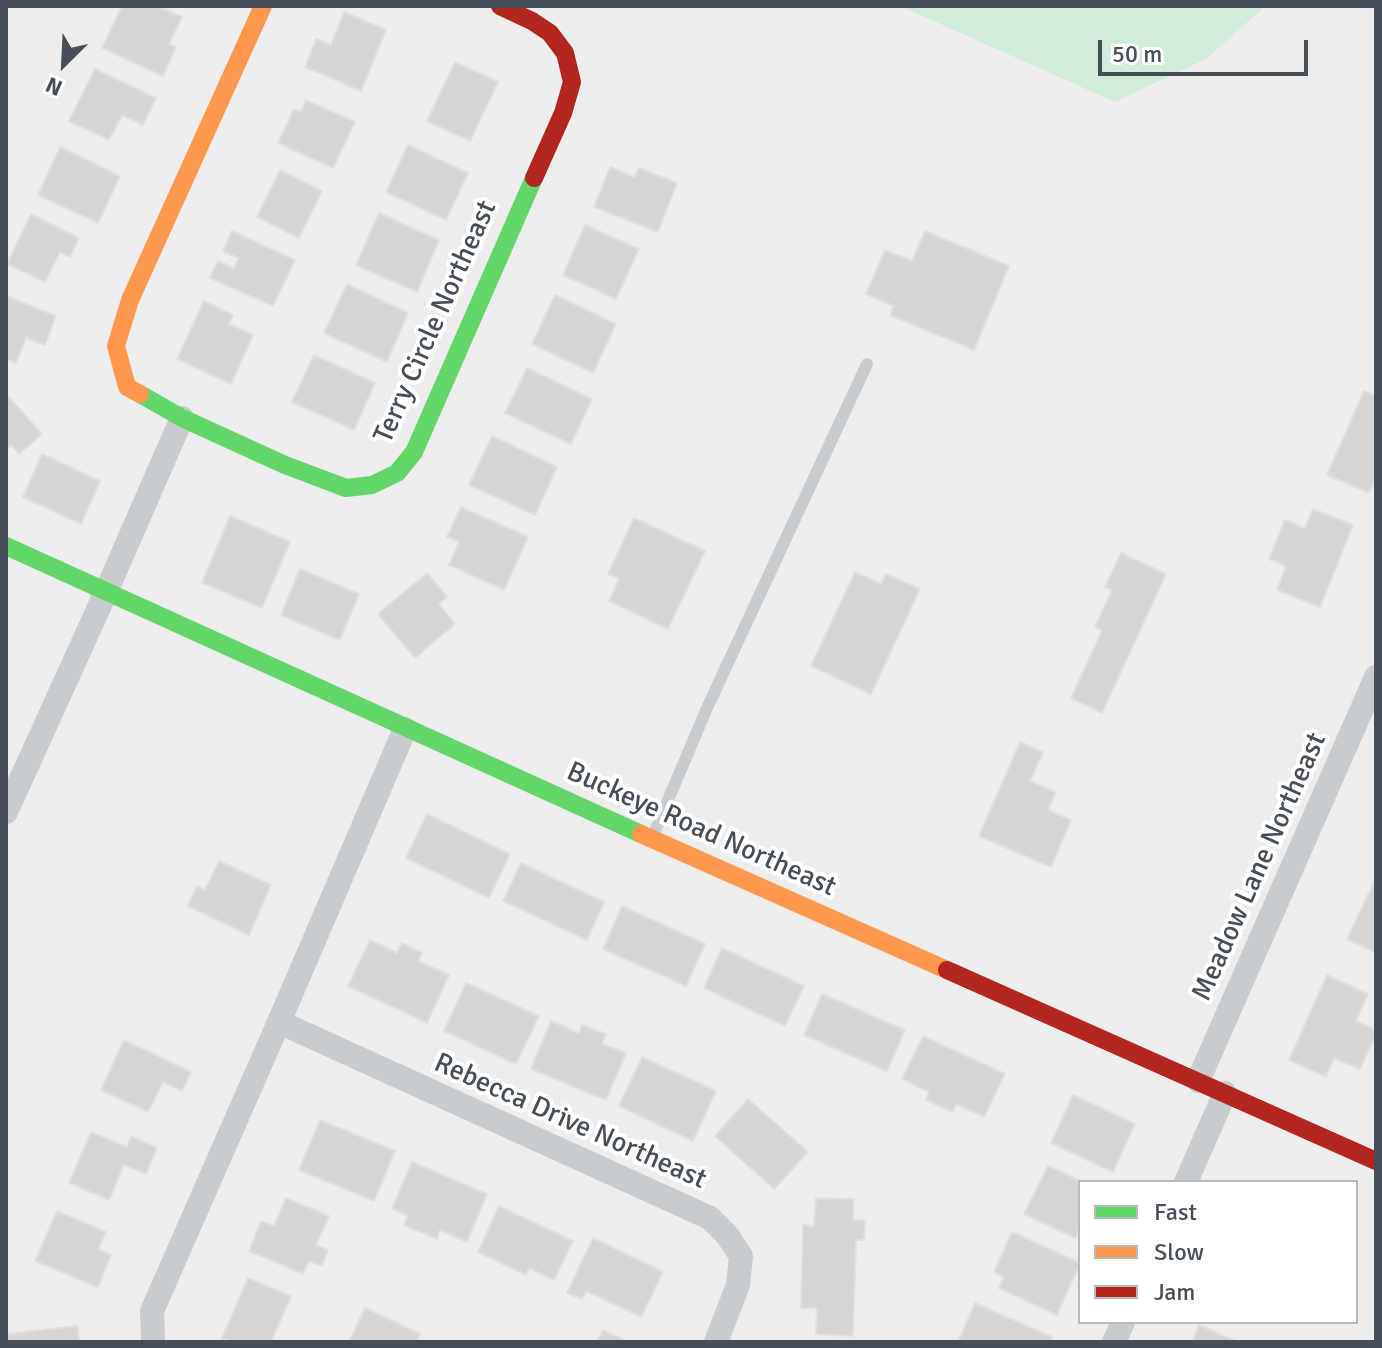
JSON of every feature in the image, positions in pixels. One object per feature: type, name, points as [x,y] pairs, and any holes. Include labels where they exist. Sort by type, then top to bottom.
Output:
[{"type":"street","name":"Terry Circle Northeast","points":[[263,6],[130,300],[116,346],[127,387],[182,418],[285,465],[346,488],[372,485],[397,473],[414,452],[563,113],[572,82],[565,53],[550,33],[500,6]]},
{"type":"street","points":[[6,812],[182,418]]},
{"type":"street","name":"Buckeye Road Northeast","points":[[6,546],[405,729],[1376,1161]]},
{"type":"street","name":"Meadow Lane Northeast","points":[[1198,1081],[1376,677]]},
{"type":"street","points":[[153,1342],[152,1311],[405,729]]},
{"type":"street","name":"Rebecca Drive Northeast","points":[[279,1022],[710,1218],[741,1256],[738,1285],[716,1342]]},
{"type":"street","points":[[1187,1180],[1225,1093]]},
{"type":"lane","points":[[652,838],[707,708],[867,364]]},
{"type":"green space","points":[[900,6],[1266,6],[1206,59],[1115,102]]},
{"type":"building","points":[[122,6],[157,6],[182,17],[169,44],[176,47],[163,76],[102,48]]},
{"type":"building","points":[[344,12],[386,30],[361,91],[305,67],[316,39],[331,45]]},
{"type":"building","points":[[455,62],[498,82],[470,141],[427,121]]},
{"type":"building","points":[[95,69],[156,98],[143,125],[122,115],[109,140],[69,121]]},
{"type":"building","points":[[306,100],[355,122],[333,168],[278,143],[294,109],[301,112]]},
{"type":"building","points":[[408,145],[468,173],[446,220],[386,192]]},
{"type":"building","points":[[60,147],[120,176],[98,223],[38,195]]},
{"type":"building","points":[[610,167],[635,177],[639,168],[677,183],[658,232],[594,207]]},
{"type":"building","points":[[280,170],[322,191],[299,238],[257,217]]},
{"type":"building","points":[[379,213],[439,240],[417,292],[356,265]]},
{"type":"building","points":[[31,214],[79,238],[70,257],[60,252],[45,282],[7,264]]},
{"type":"building","points":[[585,225],[639,249],[616,299],[563,275]]},
{"type":"building","points":[[232,231],[295,260],[273,306],[210,278],[218,261],[234,268],[239,258],[223,251]]},
{"type":"building","points":[[925,231],[1009,266],[974,350],[890,315],[894,306],[866,294],[885,250],[912,261]]},
{"type":"building","points":[[347,284],[408,313],[387,362],[324,333]]},
{"type":"building","points":[[555,295],[616,324],[593,373],[532,344]]},
{"type":"building","points":[[6,296],[56,316],[45,345],[26,338],[16,363],[6,359]]},
{"type":"building","points":[[204,301],[233,315],[229,324],[253,335],[231,384],[177,359]]},
{"type":"building","points":[[314,355],[375,383],[354,430],[292,402]]},
{"type":"building","points":[[527,368],[592,399],[571,444],[505,413]]},
{"type":"building","points":[[1364,391],[1376,396],[1376,476],[1369,493],[1327,475]]},
{"type":"building","points":[[6,394],[42,434],[19,454],[11,445],[6,449]]},
{"type":"building","points":[[492,436],[557,467],[535,515],[469,485]]},
{"type":"building","points":[[42,454],[100,481],[81,524],[23,497]]},
{"type":"building","points":[[461,507],[528,537],[504,590],[449,565],[459,542],[447,537]]},
{"type":"building","points":[[1313,509],[1353,525],[1320,607],[1277,590],[1286,566],[1269,559],[1285,520],[1305,528]]},
{"type":"building","points":[[230,516],[290,542],[262,608],[202,583]]},
{"type":"building","points":[[634,518],[705,551],[668,629],[609,601],[619,579],[608,574]]},
{"type":"building","points":[[1121,553],[1166,574],[1102,713],[1071,698],[1102,631],[1095,627],[1112,590],[1105,587]]},
{"type":"building","points":[[300,569],[359,594],[340,640],[281,615]]},
{"type":"building","points":[[855,572],[881,584],[886,574],[920,589],[871,694],[811,666]]},
{"type":"building","points":[[427,573],[447,597],[439,604],[455,624],[415,658],[378,614]]},
{"type":"building","points":[[1020,742],[1043,752],[1030,781],[1056,792],[1048,810],[1071,820],[1051,867],[979,836]]},
{"type":"building","points":[[427,814],[510,854],[489,898],[406,858]]},
{"type":"building","points":[[219,861],[271,885],[249,935],[188,906],[197,886],[205,890]]},
{"type":"building","points":[[521,863],[604,902],[587,940],[503,901]]},
{"type":"building","points":[[1376,878],[1376,953],[1347,939]]},
{"type":"building","points":[[622,906],[705,944],[686,986],[603,949]]},
{"type":"building","points":[[370,940],[397,953],[402,943],[422,953],[418,961],[449,975],[427,1023],[348,986]]},
{"type":"building","points":[[722,948],[804,986],[785,1026],[704,988]]},
{"type":"building","points":[[1327,975],[1368,994],[1356,1021],[1376,1030],[1376,1034],[1360,1069],[1334,1058],[1326,1077],[1289,1060]]},
{"type":"building","points":[[466,983],[539,1016],[516,1064],[444,1031]]},
{"type":"building","points":[[822,994],[905,1030],[887,1071],[804,1035]]},
{"type":"building","points":[[551,1021],[579,1033],[582,1025],[606,1034],[602,1044],[626,1053],[606,1100],[531,1069]]},
{"type":"building","points":[[923,1036],[1005,1074],[984,1117],[956,1104],[953,1112],[926,1100],[929,1092],[902,1079]]},
{"type":"building","points":[[124,1040],[191,1072],[182,1091],[163,1082],[148,1112],[101,1090]]},
{"type":"building","points":[[642,1057],[716,1091],[693,1141],[619,1106]]},
{"type":"building","points":[[1073,1095],[1135,1124],[1113,1172],[1051,1143]]},
{"type":"building","points":[[748,1099],[808,1152],[774,1189],[715,1136]]},
{"type":"building","points":[[320,1120],[395,1151],[374,1201],[299,1170]]},
{"type":"building","points":[[91,1132],[127,1147],[131,1136],[157,1148],[146,1174],[124,1165],[109,1200],[69,1183]]},
{"type":"building","points":[[412,1162],[487,1194],[467,1242],[440,1230],[437,1239],[404,1225],[408,1215],[392,1209]]},
{"type":"building","points":[[1048,1166],[1079,1180],[1078,1233],[1075,1238],[1024,1214]]},
{"type":"building","points":[[286,1198],[329,1216],[316,1245],[328,1250],[322,1266],[309,1261],[303,1274],[249,1251],[261,1221],[274,1226]]},
{"type":"building","points":[[816,1198],[854,1199],[853,1220],[865,1220],[864,1240],[856,1240],[853,1336],[816,1334],[817,1308],[801,1308],[803,1225],[814,1226]]},
{"type":"building","points":[[499,1206],[573,1241],[554,1280],[529,1268],[526,1275],[478,1252]]},
{"type":"building","points":[[57,1211],[106,1232],[98,1249],[111,1255],[98,1287],[35,1261]]},
{"type":"building","points":[[1012,1232],[1078,1262],[1057,1315],[999,1288],[1004,1277],[994,1272]]},
{"type":"building","points":[[593,1238],[663,1272],[641,1317],[586,1291],[582,1299],[567,1293]]},
{"type":"building","points":[[248,1278],[291,1296],[271,1342],[232,1342],[222,1338]]},
{"type":"building","points":[[975,1303],[1052,1337],[1050,1342],[958,1342]]},
{"type":"building","points":[[365,1308],[420,1334],[416,1342],[349,1342]]},
{"type":"building","points":[[1199,1325],[1238,1342],[1192,1342]]},
{"type":"building","points":[[78,1326],[79,1342],[6,1342],[6,1334]]},
{"type":"building","points":[[603,1330],[628,1342],[597,1342]]},
{"type":"traffic: fast","points":[[140,394],[182,418],[285,465],[346,488],[372,485],[397,473],[414,452],[534,178]]},
{"type":"traffic: fast","points":[[6,546],[641,834]]},
{"type":"traffic: slow","points":[[140,394],[127,387],[116,346],[130,300],[263,6]]},
{"type":"traffic: slow","points":[[641,834],[947,970]]},
{"type":"traffic: jam","points":[[500,6],[550,33],[565,53],[572,82],[563,113],[534,178]]},
{"type":"traffic: jam","points":[[947,970],[1376,1161]]}]
